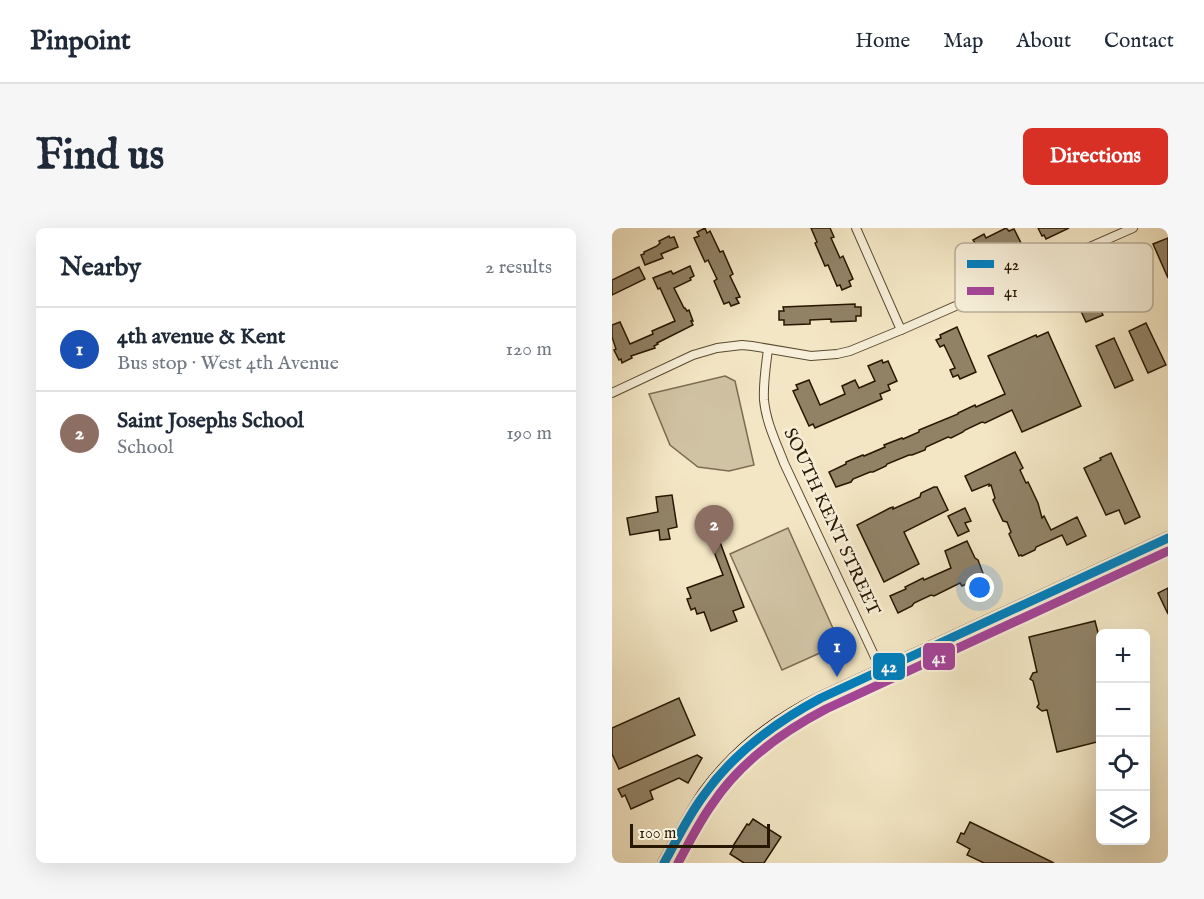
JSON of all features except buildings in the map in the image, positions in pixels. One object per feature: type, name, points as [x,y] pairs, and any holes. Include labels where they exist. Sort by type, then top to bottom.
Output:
[{"type":"main road","points":[[664,863],[688,819],[714,781],[748,745],[777,723],[802,708],[881,670],[1168,538]]},
{"type":"street","points":[[856,228],[902,330]]},
{"type":"street","points":[[1099,243],[1133,228]]},
{"type":"street","points":[[612,393],[704,351],[742,345],[798,355],[837,354],[866,346],[955,307]]},
{"type":"street","name":"SOUTH KENT STREET","points":[[768,349],[764,400],[770,430],[881,670]]},
{"type":"shaded area","points":[[725,376],[735,381],[754,465],[729,471],[698,467],[670,445],[649,394]]},
{"type":"shaded area","points":[[788,528],[840,644],[782,670],[730,554]]},
{"type":"transit line","name":"42","points":[[664,863],[693,811],[716,779],[757,739],[788,717],[821,698],[1168,538]]},
{"type":"transit line","name":"41","points":[[678,863],[703,818],[724,788],[749,761],[794,727],[826,709],[1168,551]]},
{"type":"place","name":"Saint Josephs School","points":[[714,555]]},
{"type":"place","name":"4th avenue & Kent","points":[[837,677]]}]
